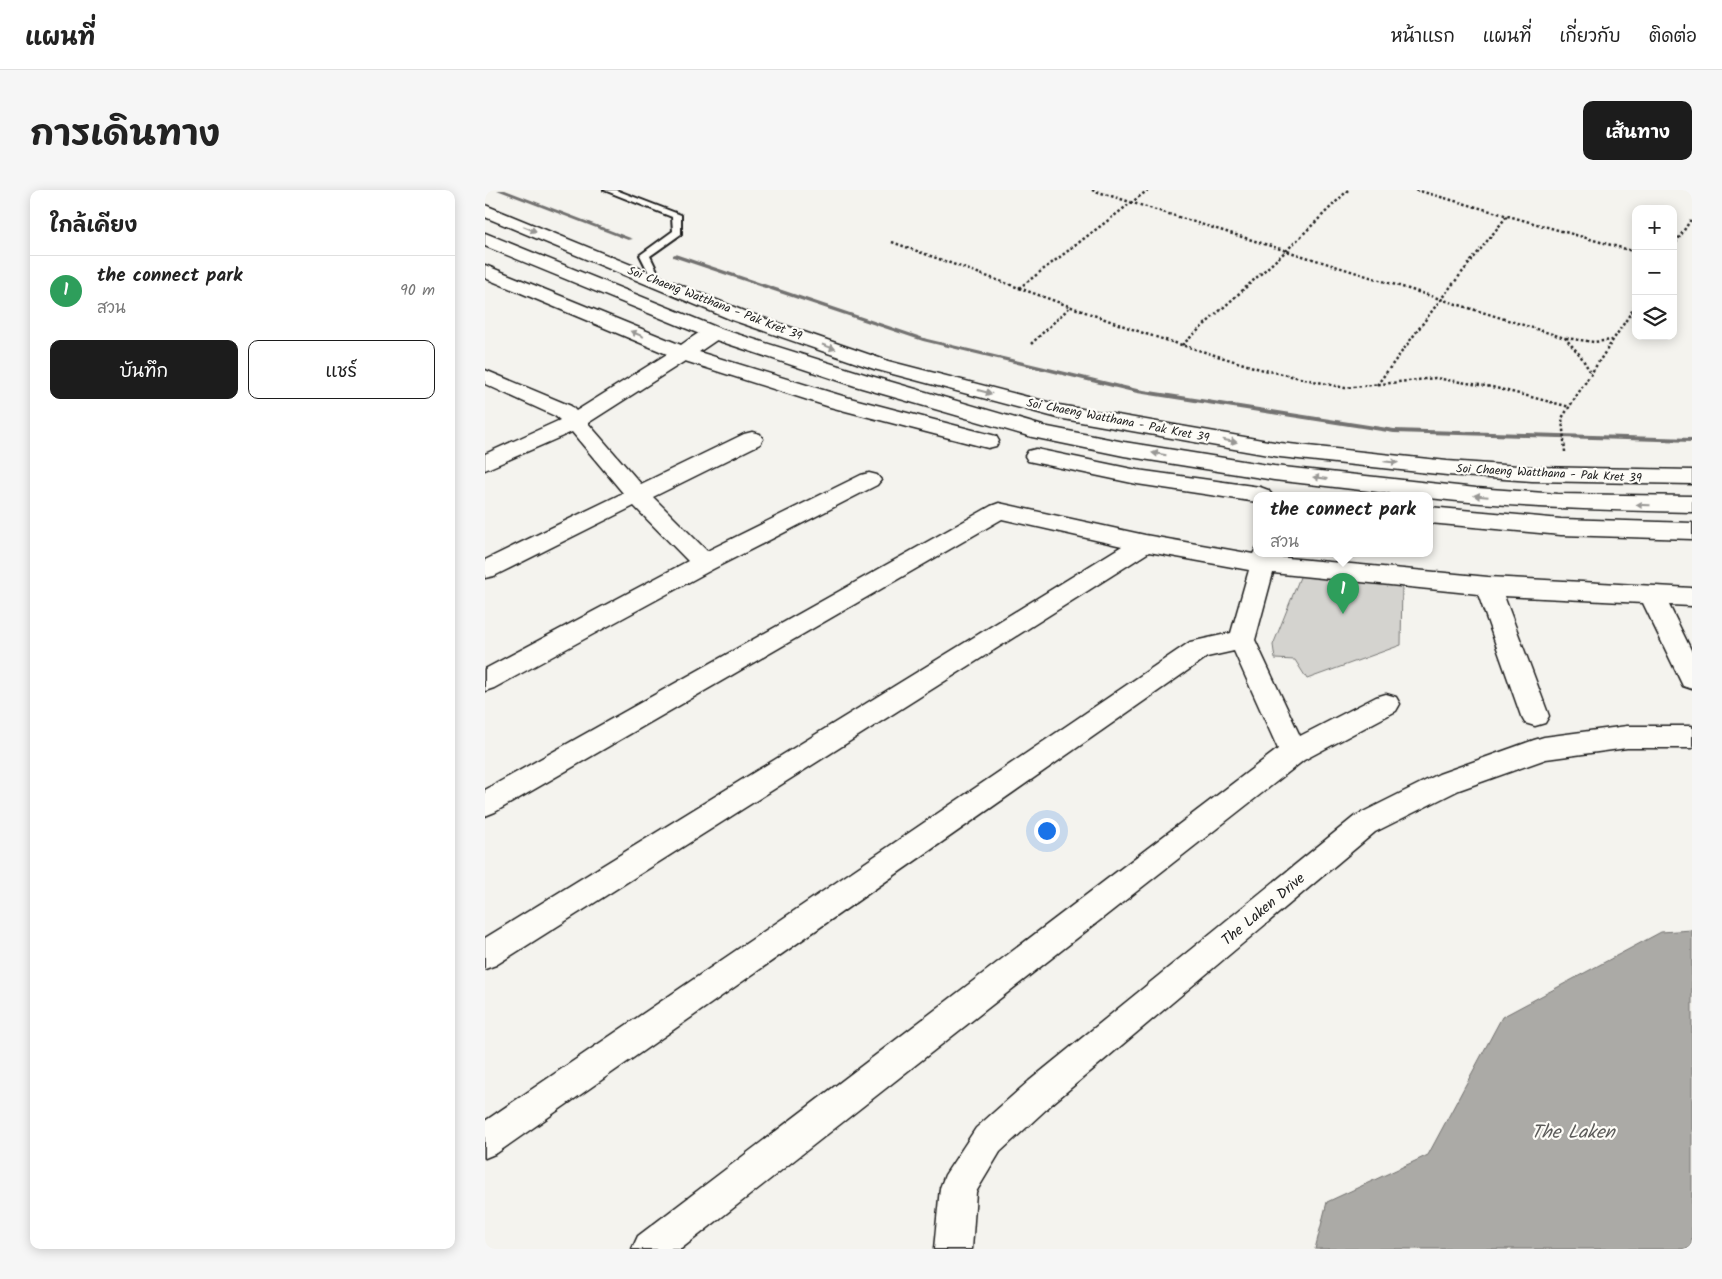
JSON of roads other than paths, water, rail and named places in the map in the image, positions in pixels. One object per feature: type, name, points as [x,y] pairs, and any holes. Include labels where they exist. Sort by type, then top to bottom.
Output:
[{"type":"street","name":"Soi Chaeng Watthana - Pak Kret 39","points":[[485,210],[739,316],[881,365],[1058,411],[1280,450],[1447,468],[1567,475],[1692,477]]},
{"type":"street","name":"Soi Chaeng Watthana - Pak Kret 39","points":[[485,238],[714,333],[863,381],[1039,432],[1124,449],[1274,473],[1466,495],[1558,502],[1656,505],[1692,504]]},
{"type":"street","points":[[485,271],[682,353],[838,402],[988,441]]},
{"type":"street","points":[[485,463],[575,422],[714,333]]},
{"type":"street","points":[[489,380],[563,411],[575,422],[638,496],[704,563]]},
{"type":"street","points":[[485,570],[753,439]]},
{"type":"street","points":[[1036,456],[1137,477],[1253,494]]},
{"type":"street","points":[[1271,492],[1274,473]]},
{"type":"street","points":[[485,681],[704,563],[869,480]]},
{"type":"street","points":[[485,804],[999,511],[1145,543],[1253,557]]},
{"type":"street","points":[[1433,515],[1483,521],[1659,531],[1692,531]]},
{"type":"street","points":[[485,955],[1145,543]]},
{"type":"street","points":[[1294,752],[1242,640],[1264,558],[1488,586],[1692,597]]},
{"type":"street","points":[[1488,586],[1535,716]]},
{"type":"street","points":[[1652,596],[1692,679]]},
{"type":"street","points":[[485,1142],[1199,649],[1242,640]]},
{"type":"street","points":[[651,1249],[1294,752],[1386,704]]},
{"type":"street","name":"The Laken Drive","points":[[953,1249],[958,1188],[988,1140],[1048,1086],[1365,824],[1449,782],[1544,748],[1627,737],[1692,737]]},
{"type":"lane","points":[[608,190],[676,215],[678,232],[645,254],[657,281]]},
{"type":"water","name":"The Laken","points":[[1692,930],[1692,1249],[1315,1249],[1327,1202],[1428,1155],[1502,1017],[1661,932]]},
{"type":"waterway","points":[[500,190],[630,239]]},
{"type":"waterway","points":[[675,256],[925,340],[1137,391],[1394,431],[1692,440]]},
{"type":"place","name":"the connect park","points":[[1343,614]]}]
